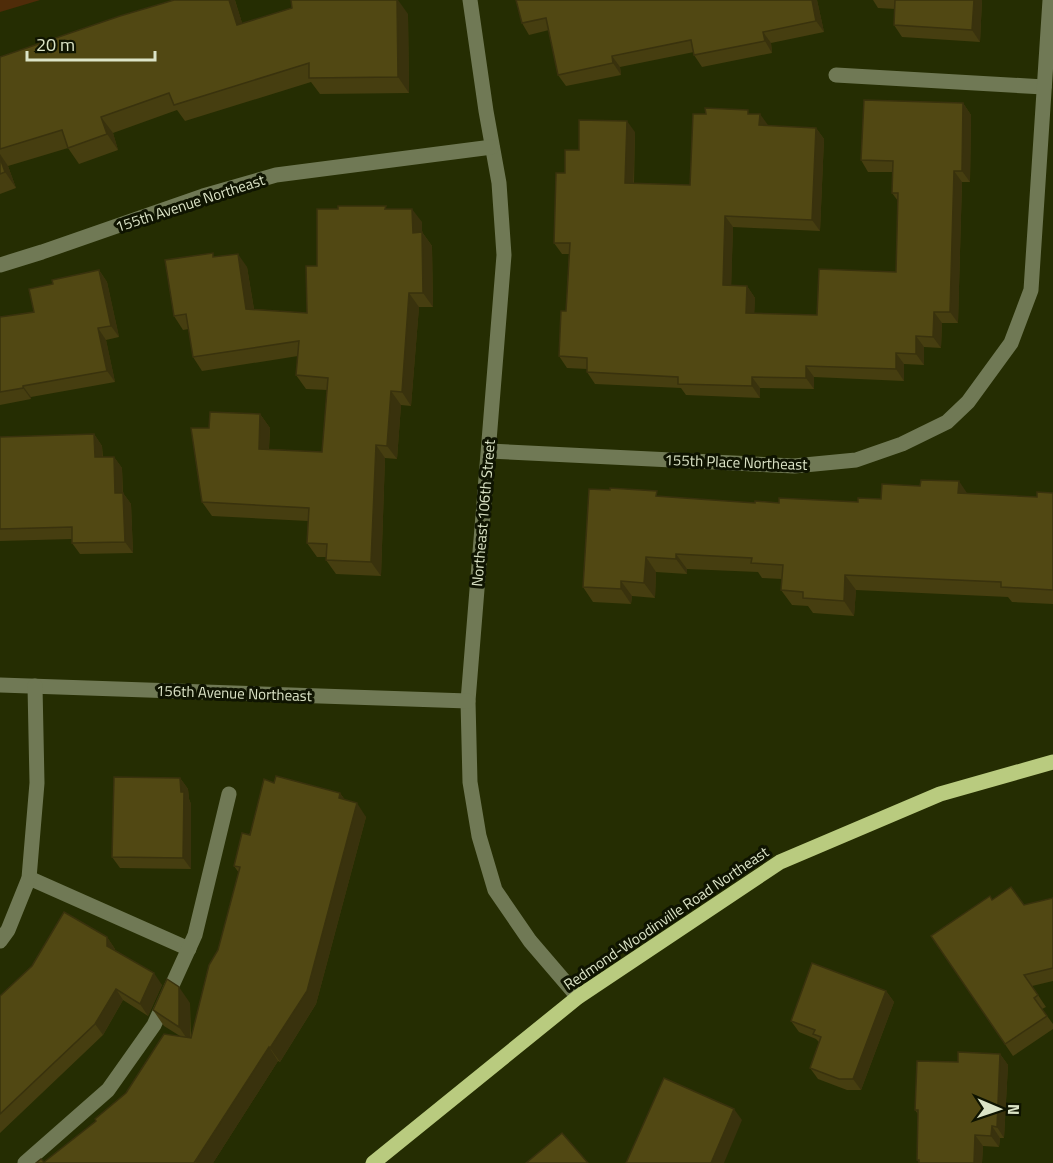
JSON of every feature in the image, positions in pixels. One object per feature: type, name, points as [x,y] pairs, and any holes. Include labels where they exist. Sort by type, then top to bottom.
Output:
[{"type":"main road","name":"Redmond-Woodinville Road Northeast","points":[[373,1163],[578,997],[780,862],[940,794],[1053,762]]},
{"type":"street","name":"Northeast 106th Street","points":[[470,0],[499,183],[504,255],[468,701],[470,782],[479,836],[495,890],[530,941],[578,997]]},
{"type":"street","name":"155th Place Northeast","points":[[489,451],[794,466],[856,460],[902,444],[947,422],[968,402],[1011,343],[1030,291],[1044,87],[1049,67],[1050,0]]},
{"type":"street","points":[[836,75],[1044,87]]},
{"type":"street","name":"155th Avenue Northeast","points":[[0,265],[203,196],[276,175],[492,147]]},
{"type":"street","name":"156th Avenue Northeast","points":[[0,685],[468,701]]},
{"type":"street","points":[[0,941],[8,930],[29,878],[37,783],[35,686]]},
{"type":"street","points":[[25,1163],[108,1090],[154,1025],[195,935],[229,794]]},
{"type":"street","points":[[29,878],[189,949]]},
{"type":"shaded area","points":[[0,0],[40,0],[0,12]]},
{"type":"building","points":[[174,0],[229,0],[237,25],[292,8],[291,0],[397,0],[398,77],[309,78],[309,63],[174,105],[169,93],[101,117],[107,134],[68,148],[62,130],[0,149],[0,57]]},
{"type":"building","points":[[516,0],[812,0],[816,21],[763,32],[765,41],[694,55],[691,40],[612,56],[613,63],[558,75],[546,18],[522,23]]},
{"type":"building","points":[[895,0],[974,0],[972,30],[894,25]]},
{"type":"building","points":[[864,100],[963,103],[962,171],[954,171],[950,312],[934,312],[933,337],[916,336],[916,354],[896,353],[896,369],[806,366],[806,378],[752,377],[752,386],[678,384],[678,377],[587,372],[587,358],[559,356],[561,311],[566,311],[570,243],[554,243],[556,173],[565,173],[565,150],[579,150],[579,120],[627,121],[625,183],[690,185],[693,114],[706,114],[705,108],[748,110],[748,114],[760,114],[759,125],[816,128],[812,220],[725,216],[723,285],[747,286],[746,313],[817,315],[819,269],[896,272],[898,193],[892,193],[893,161],[861,160]]},
{"type":"building","points":[[0,158],[5,172],[0,174]]},
{"type":"building","points":[[338,206],[386,206],[385,209],[412,209],[413,233],[422,232],[423,293],[409,293],[402,392],[391,391],[387,446],[376,445],[371,562],[326,560],[327,544],[307,543],[309,508],[202,502],[191,428],[209,428],[210,412],[260,414],[259,449],[322,452],[328,378],[296,375],[299,341],[193,357],[186,314],[174,316],[165,260],[213,253],[213,257],[238,254],[246,309],[307,313],[306,266],[317,266],[317,209],[338,209]]},
{"type":"building","points":[[99,270],[111,326],[98,328],[107,371],[0,392],[0,317],[34,312],[29,289],[53,284],[52,280]]},
{"type":"building","points":[[94,434],[95,457],[114,457],[115,493],[123,493],[125,542],[72,543],[72,527],[0,529],[0,437]]},
{"type":"building","points":[[921,480],[959,481],[958,493],[1037,497],[1037,492],[1053,493],[1053,590],[1001,587],[1001,582],[845,575],[844,601],[803,598],[803,592],[781,590],[783,565],[751,563],[752,558],[676,554],[676,559],[646,557],[644,583],[621,581],[621,589],[583,587],[589,489],[657,491],[656,496],[755,503],[755,501],[779,503],[779,498],[858,502],[858,498],[881,499],[882,484],[920,486]]},
{"type":"building","points":[[276,776],[340,793],[339,798],[357,803],[307,991],[194,1163],[36,1163],[41,1159],[44,1162],[96,1121],[95,1119],[126,1093],[164,1034],[191,1038],[209,965],[218,950],[240,867],[234,866],[242,833],[250,835],[264,779],[274,783]]},
{"type":"building","points":[[114,777],[180,778],[181,792],[184,792],[183,858],[112,857]]},
{"type":"building","points":[[1011,887],[1024,905],[1053,898],[1053,968],[1024,975],[1038,995],[1034,998],[1047,1016],[1005,1044],[931,936],[990,896],[992,900]]},
{"type":"building","points":[[64,912],[107,937],[107,946],[154,973],[140,1004],[116,989],[95,1024],[0,1114],[0,996],[32,966]]},
{"type":"building","points":[[812,963],[886,991],[853,1079],[839,1079],[810,1068],[821,1037],[813,1034],[815,1030],[791,1021]]},
{"type":"building","points":[[167,979],[179,987],[179,1027],[153,1010]]},
{"type":"building","points":[[958,1052],[1000,1054],[997,1127],[992,1126],[991,1136],[975,1135],[974,1163],[919,1163],[917,1160],[918,1110],[915,1110],[917,1061],[958,1062]]},
{"type":"building","points":[[664,1078],[734,1109],[711,1163],[626,1163]]},
{"type":"building","points":[[562,1133],[588,1163],[526,1163]]}]
